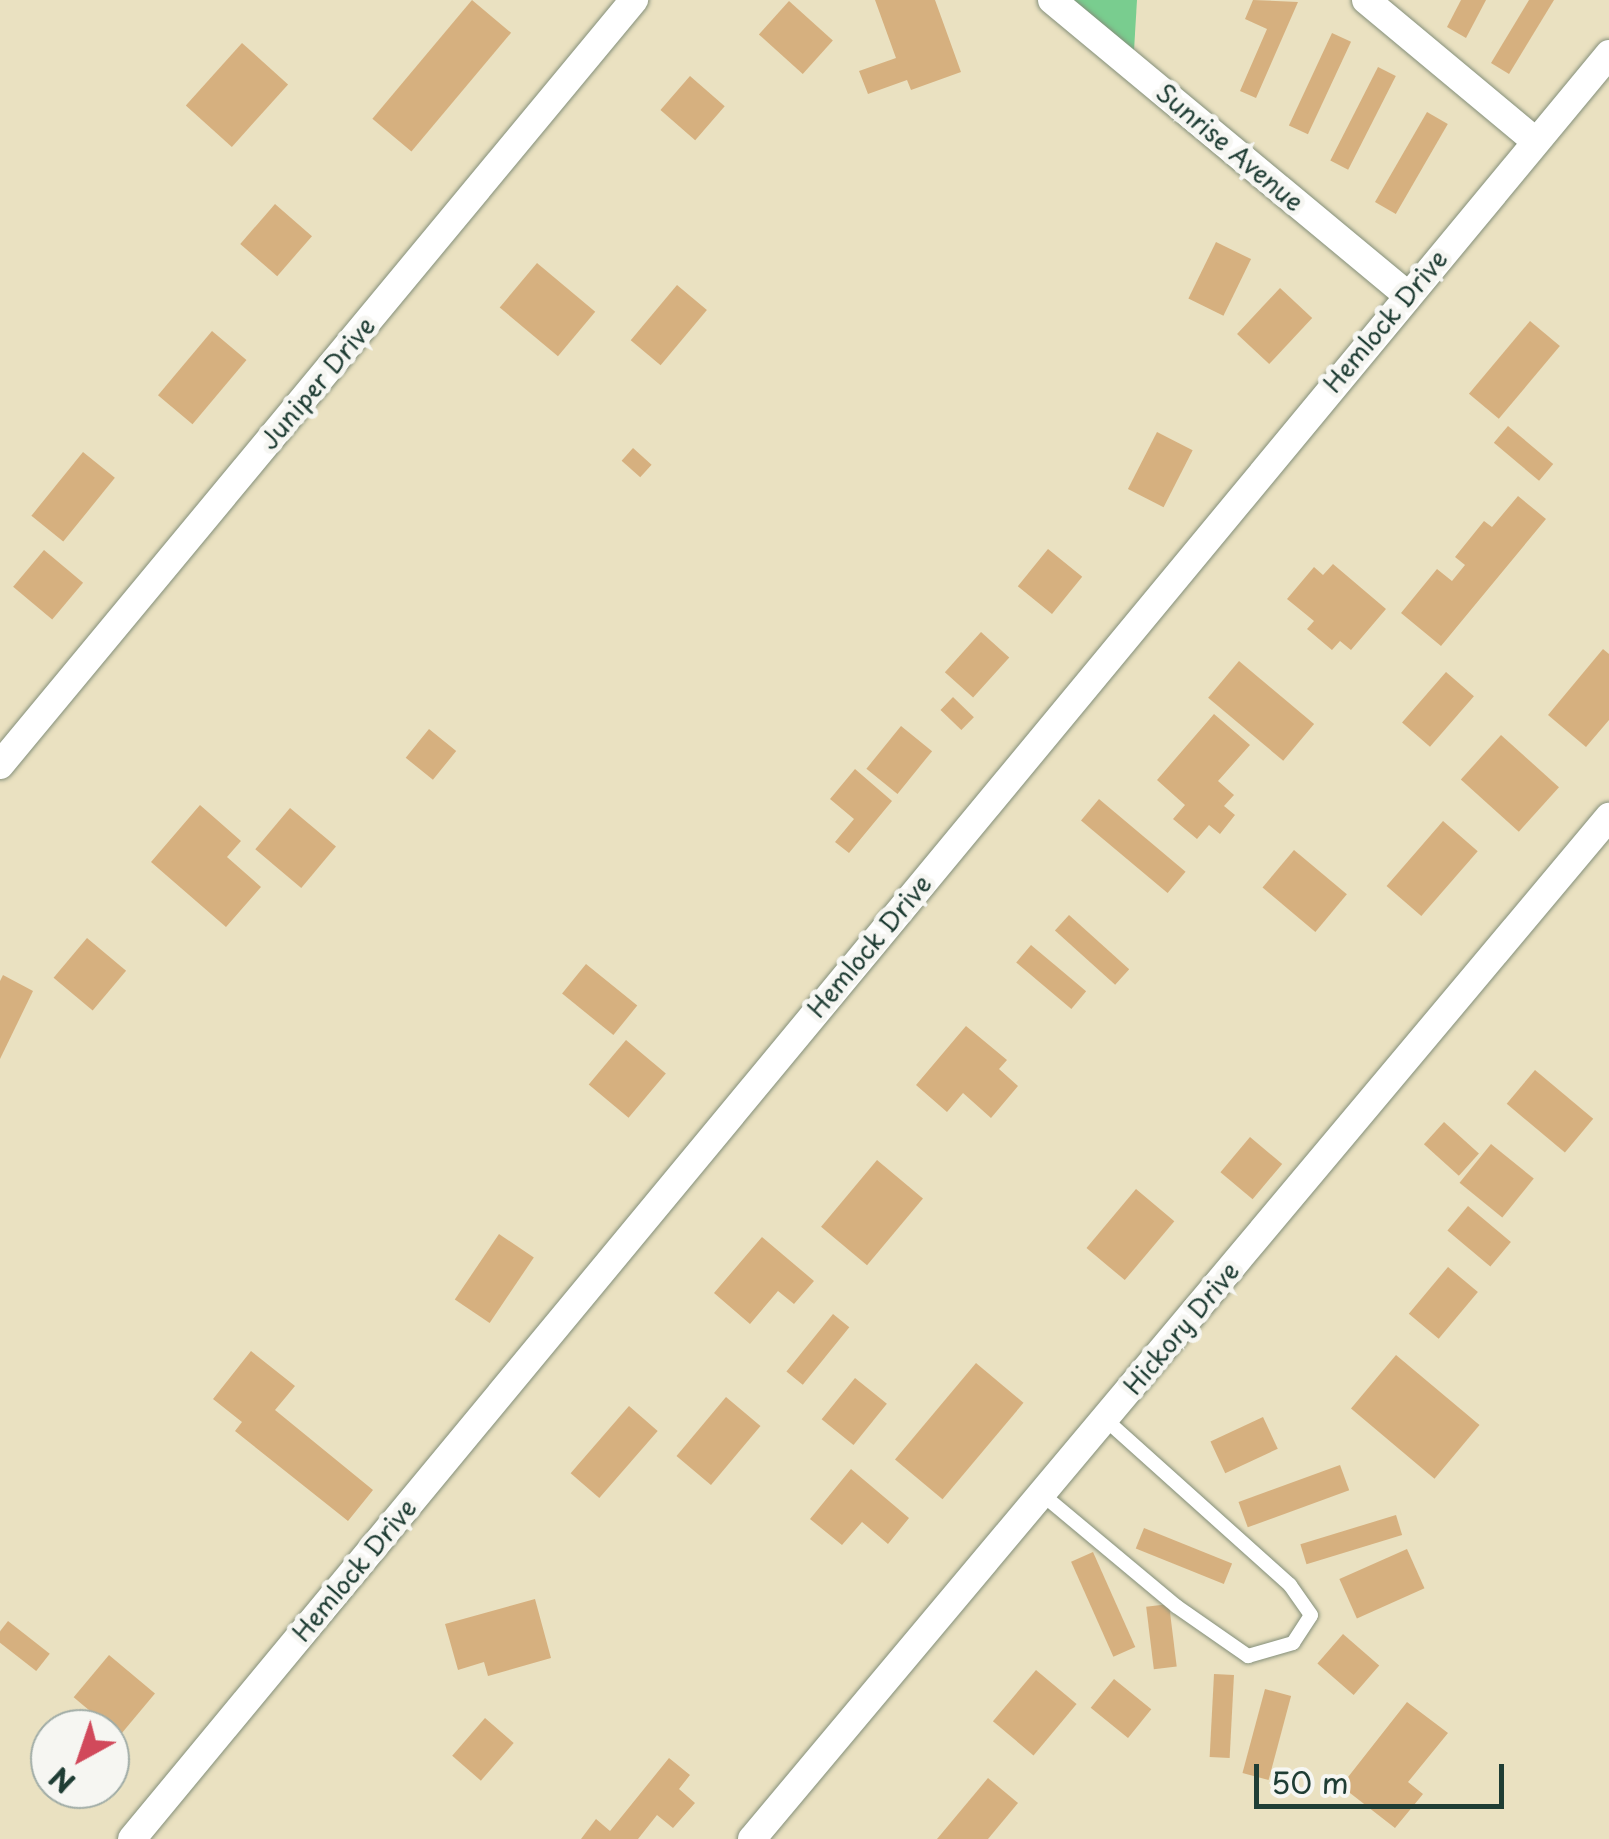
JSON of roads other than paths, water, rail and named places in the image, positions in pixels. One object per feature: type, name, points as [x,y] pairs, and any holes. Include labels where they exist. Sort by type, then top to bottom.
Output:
[{"type":"street","name":"Juniper Drive","points":[[0,765],[634,0]]},
{"type":"street","name":"Sunrise Avenue","points":[[1052,0],[1407,295]]},
{"type":"street","points":[[1366,0],[1535,141]]},
{"type":"street","name":"Hemlock Drive","points":[[132,1839],[1609,54]]},
{"type":"street","name":"Hickory Drive","points":[[752,1839],[1609,817]]},
{"type":"lane","points":[[1042,1494],[1176,1606],[1248,1656],[1293,1644],[1310,1616],[1290,1585],[1105,1419]]}]
